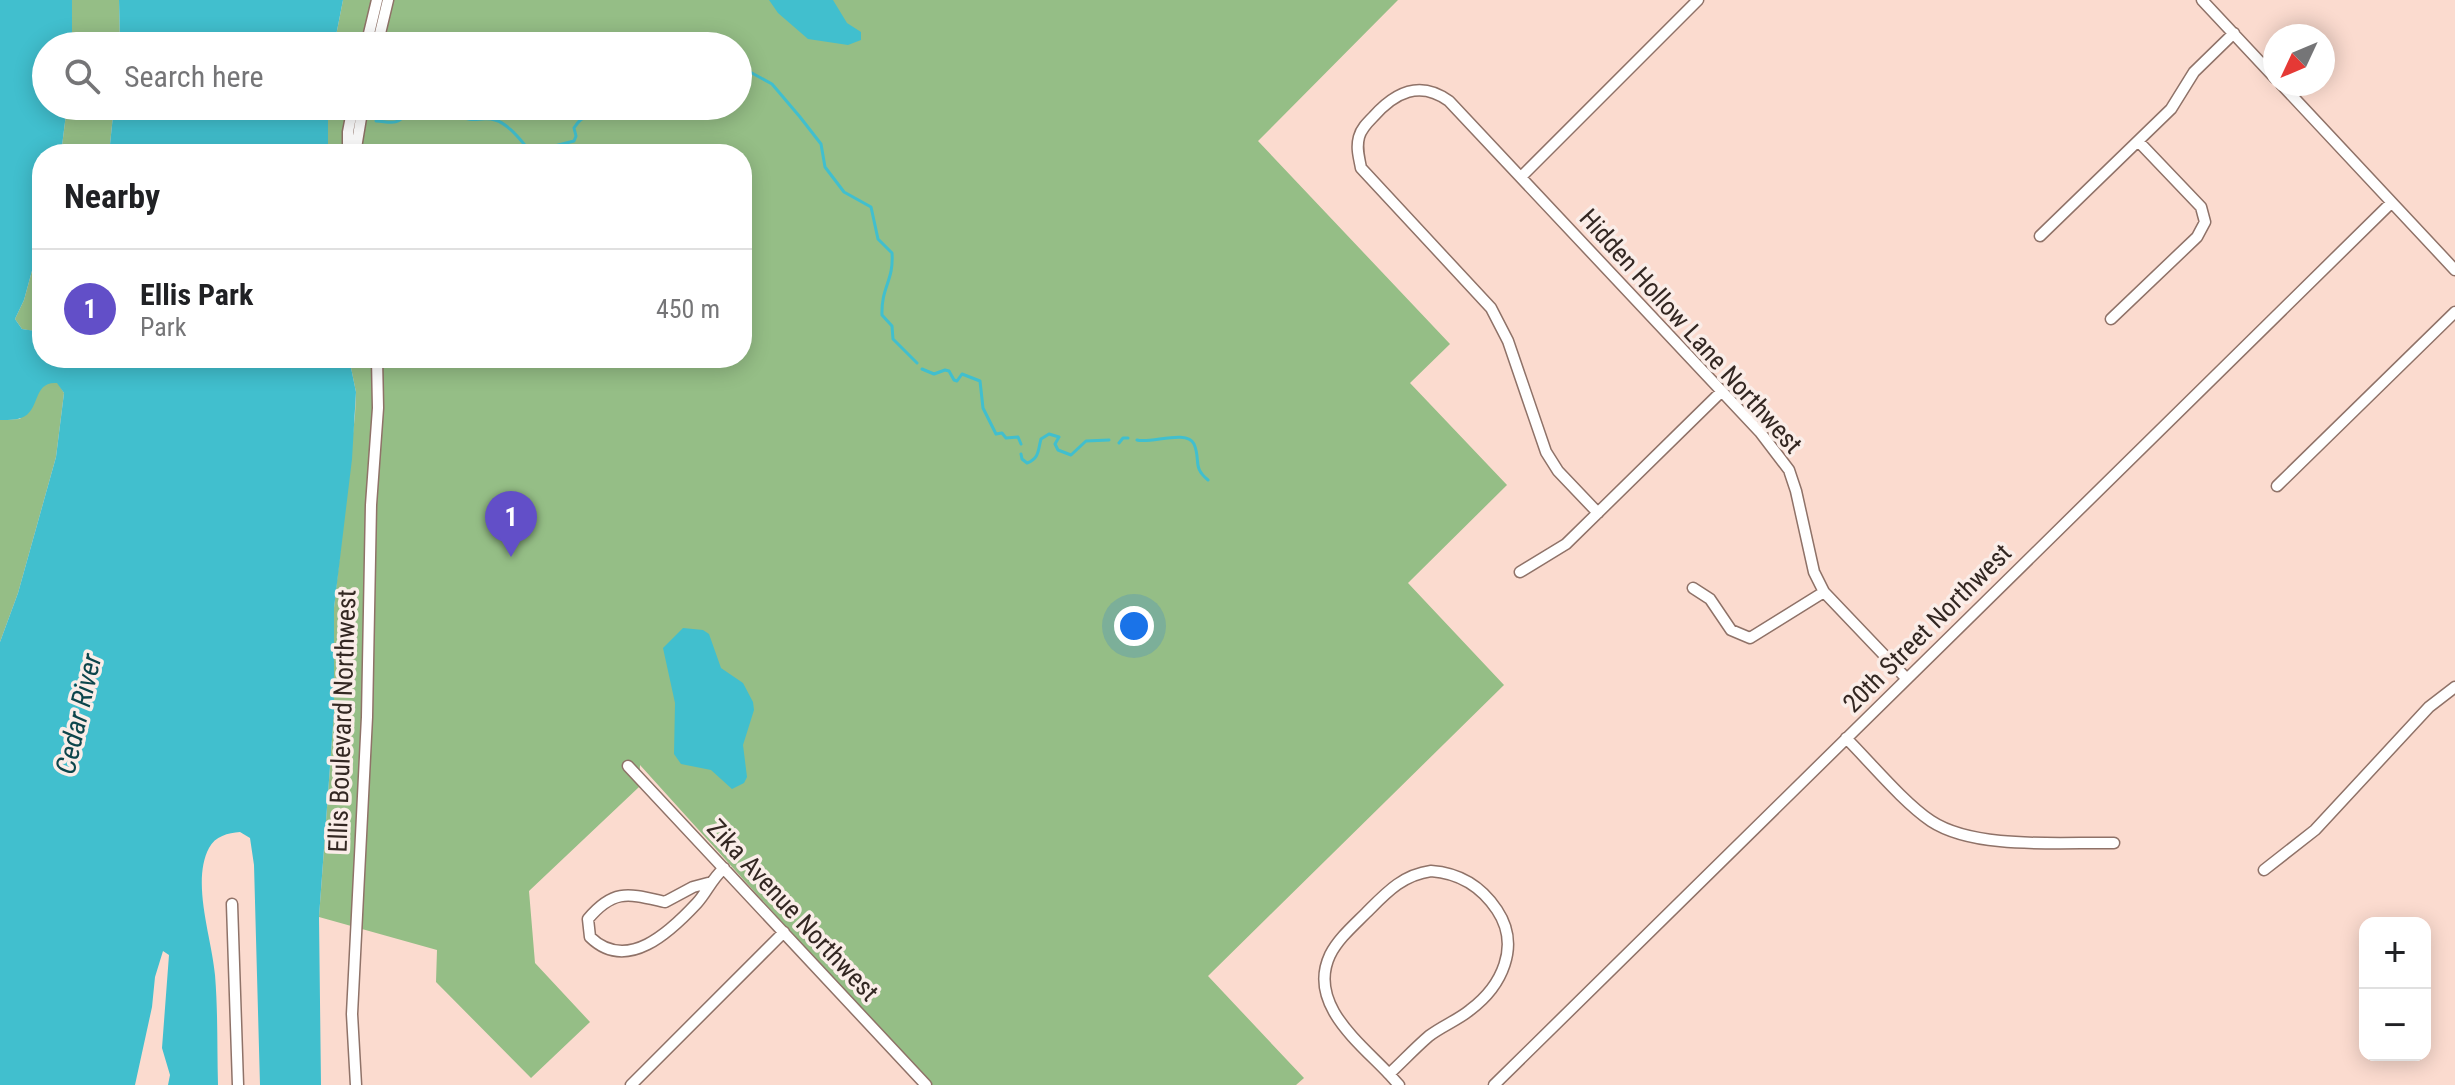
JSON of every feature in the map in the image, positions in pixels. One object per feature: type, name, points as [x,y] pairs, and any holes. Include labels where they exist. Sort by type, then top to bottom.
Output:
[{"type":"street","points":[[369,32],[377,0]]},
{"type":"street","points":[[380,32],[388,0]]},
{"type":"street","points":[[1521,177],[1698,0]]},
{"type":"street","points":[[2202,0],[2263,65]]},
{"type":"street","points":[[2040,236],[2171,109],[2194,72],[2234,33]]},
{"type":"street","name":"Hidden Hollow Lane Northwest","points":[[1598,513],[1558,471],[1546,452],[1508,341],[1491,308],[1361,168],[1357,149],[1362,129],[1394,97],[1408,91],[1436,92],[1449,101],[1768,441],[1789,470],[1814,572],[1824,592],[1906,678]]},
{"type":"street","points":[[2292,96],[2455,270]]},
{"type":"street","points":[[348,144],[350,120]]},
{"type":"street","points":[[357,144],[361,120]]},
{"type":"street","points":[[2111,319],[2197,237],[2205,222],[2201,207],[2138,141]]},
{"type":"street","name":"20th Street Northwest","points":[[1494,1085],[2391,203]]},
{"type":"street","points":[[2277,486],[2455,312]]},
{"type":"street","name":"Ellis Boulevard Northwest","points":[[356,1085],[352,1014],[367,717],[377,368]]},
{"type":"street","points":[[1520,572],[1554,554],[1721,392]]},
{"type":"street","points":[[1693,588],[1710,599],[1731,630],[1744,638],[1750,638],[1824,592]]},
{"type":"street","points":[[2264,870],[2315,830],[2429,707],[2455,687]]},
{"type":"street","points":[[1846,738],[1921,813],[1954,833],[1983,839],[2114,843]]},
{"type":"street","name":"Zika Avenue Northwest","points":[[628,766],[926,1085]]},
{"type":"street","points":[[708,883],[693,887],[665,902],[630,894],[614,896],[599,905],[588,919],[590,937],[602,948],[620,952],[636,949],[657,939],[699,901],[708,883],[724,868]]},
{"type":"street","points":[[1389,1074],[1430,1035],[1472,1010],[1489,992],[1505,966],[1509,952],[1503,919],[1482,892],[1458,875],[1431,871],[1402,879],[1346,933],[1326,966],[1326,995],[1331,1009],[1340,1022],[1399,1085]]},
{"type":"street","points":[[232,904],[238,1085]]},
{"type":"street","points":[[631,1085],[784,932]]},
{"type":"green space","points":[[72,0],[119,0],[120,32],[72,32]]},
{"type":"green space","points":[[343,0],[1398,0],[1258,141],[1450,344],[1410,383],[1507,485],[1408,583],[1504,685],[1208,976],[1304,1078],[1296,1085],[929,1085],[640,765],[639,787],[529,891],[535,963],[590,1022],[531,1078],[436,982],[437,950],[319,917],[334,712],[334,608],[355,415],[356,392],[351,368],[752,368],[752,144],[328,144],[328,120],[752,120],[752,32],[337,32]]},
{"type":"green space","points":[[65,120],[113,120],[110,144],[62,144]]},
{"type":"green space","points":[[32,271],[32,331],[22,329],[15,319]]},
{"type":"green space","points":[[48,382],[58,383],[64,393],[56,457],[18,593],[0,642],[0,420],[20,419]]},
{"type":"water","name":"Cedar River","points":[[0,0],[72,0],[72,32],[32,32],[32,120],[65,120],[62,144],[32,144],[32,271],[15,319],[22,329],[32,330],[32,368],[351,368],[356,392],[352,459],[334,608],[334,712],[319,917],[321,1085],[260,1085],[254,865],[250,838],[240,832],[222,836],[212,844],[204,862],[202,877],[215,975],[218,1085],[168,1085],[170,1075],[162,1048],[169,955],[163,951],[155,977],[152,1007],[135,1085],[0,1085],[0,642],[18,593],[56,457],[64,393],[57,383],[49,384],[40,391],[27,414],[19,419],[0,420]]},
{"type":"water","points":[[119,0],[343,0],[337,32],[120,32]]},
{"type":"water","points":[[769,0],[833,0],[847,23],[861,32],[861,40],[848,45],[808,39],[778,13]]},
{"type":"water","points":[[113,120],[328,120],[328,144],[110,144]]},
{"type":"water","points":[[683,628],[703,630],[709,634],[721,668],[743,683],[753,702],[754,710],[743,745],[747,777],[744,783],[732,789],[711,770],[681,764],[674,754],[675,703],[663,648]]},
{"type":"waterway","points":[[752,73],[772,84],[821,144],[825,167],[844,192],[871,207],[878,239],[892,253],[882,315],[892,326],[893,339],[917,363]]},
{"type":"waterway","points":[[376,121],[399,120]]},
{"type":"waterway","points":[[493,120],[505,125],[524,144]]},
{"type":"waterway","points":[[562,144],[574,141],[574,128],[581,120]]},
{"type":"waterway","points":[[922,369],[934,374],[949,371],[957,381],[962,374],[980,381],[983,408],[996,434],[1002,433],[1006,438],[1018,437],[1021,444]]},
{"type":"waterway","points":[[1021,454],[1027,463],[1034,459],[1041,439],[1049,434],[1059,437],[1055,444],[1058,450],[1071,455],[1086,441],[1109,440]]},
{"type":"waterway","points":[[1137,440],[1177,437],[1190,440],[1196,450],[1200,471],[1208,480]]},
{"type":"waterway","points":[[1119,443],[1123,438],[1128,438]]},
{"type":"place","name":"Ellis Park","points":[[511,557]]}]
